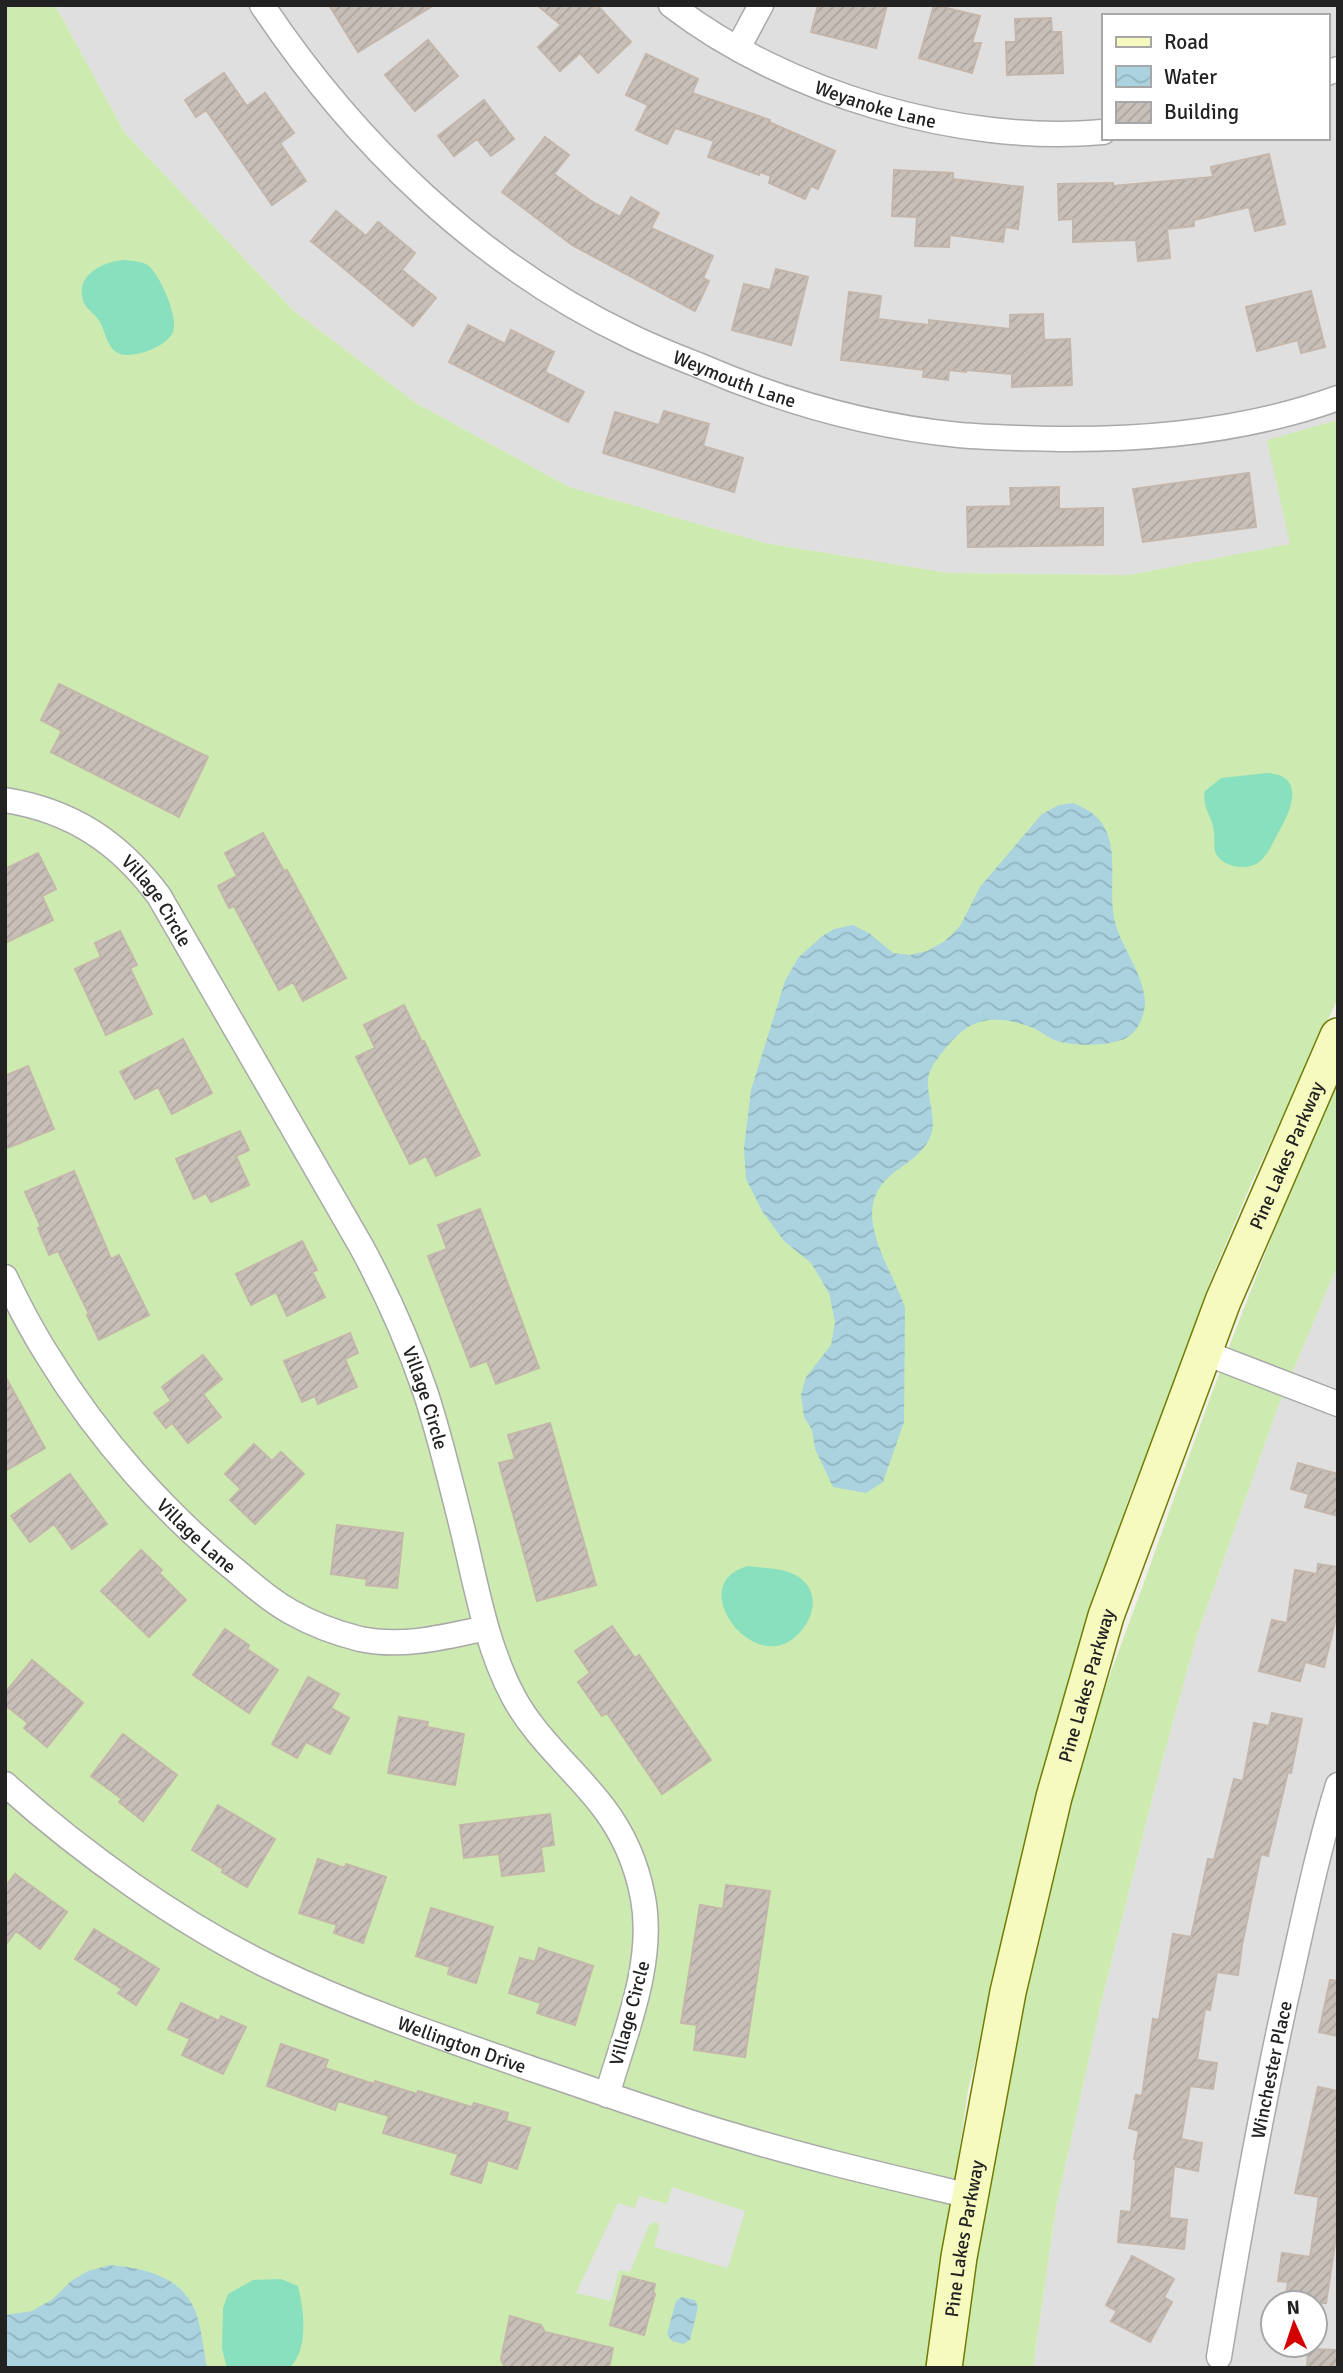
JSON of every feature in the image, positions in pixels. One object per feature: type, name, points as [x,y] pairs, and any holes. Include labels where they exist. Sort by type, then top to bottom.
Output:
[{"type":"street","name":"Weymouth Lane","points":[[262,5],[330,95],[370,142],[431,202],[464,229],[521,273],[554,294],[629,336],[729,379],[811,406],[873,421],[960,435],[1016,438],[1089,439],[1163,435],[1279,415],[1338,398]]},
{"type":"street","name":"Weyanoke Lane","points":[[671,5],[701,27],[776,69],[894,112],[1004,132],[1102,132]]},
{"type":"street","points":[[738,48],[761,5]]},
{"type":"street","name":"Village Circle","points":[[5,800],[57,814],[94,832],[108,841],[145,877],[173,920],[360,1246],[397,1320],[438,1434],[486,1628],[504,1675],[524,1714],[538,1733],[613,1821],[628,1850],[639,1883],[645,1914],[644,1958],[607,2095]]},
{"type":"street","name":"Pine Lakes Parkway","points":[[944,2368],[970,2196],[1008,1992],[1054,1797],[1105,1616],[1203,1352],[1252,1231],[1338,1036]]},
{"type":"street","name":"Village Lane","points":[[5,1276],[48,1357],[72,1393],[122,1457],[206,1546],[276,1603],[324,1628],[375,1641],[405,1642],[486,1628]]},
{"type":"street","points":[[1203,1352],[1338,1404]]},
{"type":"street","name":"Wellington Drive","points":[[5,1784],[33,1809],[129,1881],[200,1927],[269,1967],[308,1985],[402,2022],[607,2095],[779,2149],[970,2196]]},
{"type":"street","name":"Winchester Place","points":[[1219,2357],[1246,2189],[1266,2086],[1322,1839],[1338,1785]]},
{"type":"shaded area","points":[[55,5],[1338,5],[1338,420],[1268,441],[1291,544],[1129,575],[948,573],[765,543],[569,487],[416,403],[294,311],[125,133]]},
{"type":"shaded area","points":[[1338,1264],[1338,2368],[1033,2368],[1056,2208],[1101,2004],[1197,1635],[1278,1407]]},
{"type":"shaded area","points":[[672,2187],[745,2211],[728,2268],[654,2247],[659,2229],[658,2223],[655,2222],[649,2225],[630,2272],[619,2270],[611,2301],[576,2293],[618,2203],[635,2208],[639,2196],[667,2204]]},
{"type":"green space","points":[[5,5],[55,5],[125,133],[294,311],[416,403],[569,487],[765,543],[948,573],[1129,575],[1290,544],[1267,440],[1338,420],[1338,998],[1251,1184],[1209,1284],[1175,1385],[1128,1500],[1061,1720],[968,2090],[929,2368],[5,2368]]},
{"type":"green space","points":[[125,260],[143,263],[151,268],[167,295],[174,325],[173,332],[165,342],[146,351],[127,355],[112,349],[99,321],[84,303],[82,293],[86,278],[92,272],[108,263]]},
{"type":"green space","points":[[1267,773],[1280,776],[1288,781],[1292,788],[1287,816],[1270,849],[1259,862],[1249,867],[1230,865],[1216,854],[1205,791],[1221,778]]},
{"type":"green space","points":[[1338,1081],[1338,1264],[1278,1407],[1197,1635],[1101,2004],[1056,2208],[1033,2368],[960,2368],[981,2220],[1007,2074],[1038,1928],[1083,1756],[1111,1671],[1240,1318]]},
{"type":"green space","points":[[748,1566],[786,1571],[808,1586],[813,1603],[811,1613],[808,1622],[794,1638],[777,1646],[760,1644],[744,1636],[731,1622],[723,1606],[722,1589],[730,1575]]},
{"type":"green space","points":[[281,2279],[298,2286],[300,2296],[303,2328],[296,2359],[290,2368],[227,2368],[222,2349],[223,2308],[228,2294],[253,2280]]},
{"type":"water","points":[[1073,803],[1094,814],[1101,822],[1110,842],[1114,918],[1143,990],[1145,1006],[1141,1020],[1134,1032],[1124,1039],[1082,1045],[1054,1040],[1034,1028],[1014,1022],[989,1020],[965,1029],[935,1063],[928,1079],[933,1122],[927,1144],[877,1191],[873,1207],[877,1241],[905,1308],[904,1422],[883,1482],[866,1493],[833,1487],[815,1449],[812,1430],[804,1417],[801,1395],[806,1377],[831,1345],[835,1322],[829,1293],[811,1263],[784,1241],[762,1211],[746,1179],[744,1148],[751,1090],[785,981],[798,958],[834,929],[853,925],[869,933],[893,953],[910,955],[927,951],[945,941],[960,926],[980,887],[1042,814],[1059,805]]},
{"type":"water","points":[[110,2265],[147,2271],[179,2288],[197,2315],[207,2368],[5,2368],[5,2315],[32,2311],[53,2299],[71,2281],[88,2271]]},
{"type":"water","points":[[682,2297],[695,2300],[698,2307],[690,2340],[683,2344],[672,2341],[667,2334],[676,2301]]},
{"type":"building","points":[[329,5],[434,5],[358,52]]},
{"type":"building","points":[[537,5],[597,5],[631,42],[598,73],[580,53],[560,71],[538,47],[561,25]]},
{"type":"building","points":[[818,5],[887,5],[876,48],[811,32]]},
{"type":"building","points":[[934,5],[980,16],[972,43],[981,43],[972,73],[919,58]]},
{"type":"building","points":[[1051,18],[1052,32],[1061,32],[1063,73],[1007,75],[1006,42],[1016,42],[1015,19]]},
{"type":"building","points":[[428,40],[458,76],[415,111],[385,75]]},
{"type":"building","points":[[646,54],[698,79],[692,93],[770,120],[769,122],[835,151],[818,189],[811,186],[805,199],[769,183],[771,176],[760,172],[759,175],[708,157],[714,141],[675,128],[667,144],[636,130],[648,105],[626,95]]},
{"type":"building","points":[[224,73],[247,106],[265,93],[294,133],[280,143],[306,181],[272,205],[206,110],[196,117],[185,100]]},
{"type":"building","points":[[484,100],[514,139],[491,156],[477,139],[454,156],[438,136]]},
{"type":"building","points":[[545,137],[569,155],[554,174],[591,201],[620,217],[631,197],[659,213],[651,228],[713,256],[703,278],[709,281],[695,311],[572,245],[502,192]]},
{"type":"building","points":[[1269,154],[1285,224],[1255,231],[1249,207],[1194,220],[1194,226],[1167,229],[1170,258],[1138,261],[1136,240],[1073,242],[1073,219],[1059,220],[1058,184],[1113,183],[1113,186],[1213,177],[1211,167]]},
{"type":"building","points":[[894,170],[953,173],[953,179],[1023,187],[1018,229],[1005,227],[1003,242],[950,235],[949,247],[915,246],[917,217],[892,216]]},
{"type":"building","points":[[336,211],[366,236],[378,222],[415,253],[402,270],[436,298],[413,326],[311,241]]},
{"type":"building","points":[[776,269],[808,277],[791,345],[732,330],[744,284],[770,290]]},
{"type":"building","points":[[1311,291],[1325,347],[1301,353],[1298,340],[1257,351],[1246,307]]},
{"type":"building","points":[[849,292],[881,296],[878,319],[929,325],[929,320],[1010,329],[1010,315],[1043,314],[1044,340],[1070,339],[1072,385],[1012,387],[1012,374],[949,370],[948,380],[923,377],[924,370],[841,360]]},
{"type":"building","points":[[468,325],[505,344],[511,330],[554,352],[545,372],[584,392],[568,422],[449,362]]},
{"type":"building","points":[[664,411],[709,424],[703,446],[743,458],[734,492],[603,453],[615,412],[659,425]]},
{"type":"building","points":[[1249,473],[1256,527],[1143,542],[1133,489]]},
{"type":"building","points":[[1059,487],[1059,509],[1103,508],[1103,545],[968,547],[967,507],[1011,506],[1010,488]]},
{"type":"building","points":[[59,684],[208,757],[179,817],[51,752],[62,731],[41,720]]},
{"type":"building","points":[[263,833],[284,871],[287,870],[346,978],[303,1001],[293,982],[279,990],[234,906],[229,908],[218,886],[237,876],[225,853]]},
{"type":"building","points":[[38,853],[56,889],[42,896],[53,920],[5,943],[5,869]]},
{"type":"building","points":[[120,931],[137,965],[130,968],[152,1014],[106,1035],[75,969],[101,957],[95,943]]},
{"type":"building","points":[[404,1005],[480,1155],[436,1176],[426,1156],[410,1164],[356,1057],[375,1048],[364,1025]]},
{"type":"building","points":[[183,1039],[212,1093],[172,1114],[158,1087],[135,1099],[120,1072]]},
{"type":"building","points":[[28,1066],[54,1129],[5,1149],[5,1076]]},
{"type":"building","points":[[240,1131],[249,1150],[236,1156],[249,1185],[211,1202],[206,1193],[194,1199],[176,1159]]},
{"type":"building","points":[[74,1171],[111,1259],[119,1255],[149,1315],[99,1340],[58,1251],[49,1255],[38,1228],[41,1227],[25,1192]]},
{"type":"building","points":[[480,1209],[539,1368],[496,1384],[487,1361],[471,1367],[428,1256],[447,1249],[438,1225]]},
{"type":"building","points":[[302,1241],[317,1270],[312,1272],[325,1297],[287,1316],[276,1292],[251,1305],[236,1274]]},
{"type":"building","points":[[350,1333],[358,1353],[345,1359],[357,1387],[318,1404],[315,1396],[302,1402],[284,1361]]},
{"type":"building","points":[[203,1355],[222,1379],[203,1394],[221,1417],[188,1443],[172,1423],[166,1428],[154,1413],[171,1401],[162,1387]]},
{"type":"building","points":[[5,1376],[45,1448],[5,1471]]},
{"type":"building","points":[[550,1423],[596,1585],[537,1601],[499,1463],[515,1459],[508,1435]]},
{"type":"building","points":[[254,1444],[272,1461],[281,1452],[304,1474],[255,1524],[230,1500],[241,1489],[225,1474]]},
{"type":"building","points":[[1298,1463],[1338,1474],[1338,1516],[1305,1507],[1309,1494],[1291,1489]]},
{"type":"building","points":[[70,1474],[107,1524],[72,1549],[54,1524],[30,1542],[11,1516]]},
{"type":"building","points":[[337,1525],[403,1533],[397,1588],[366,1585],[367,1579],[331,1574]]},
{"type":"building","points":[[141,1550],[162,1570],[159,1573],[186,1600],[149,1637],[101,1591]]},
{"type":"building","points":[[1318,1564],[1338,1567],[1338,1622],[1335,1622],[1324,1667],[1305,1662],[1300,1681],[1259,1671],[1272,1620],[1287,1623],[1295,1570],[1317,1574]]},
{"type":"building","points":[[612,1626],[635,1658],[639,1655],[711,1760],[662,1794],[607,1713],[602,1716],[578,1682],[590,1673],[575,1651]]},
{"type":"building","points":[[225,1629],[249,1645],[247,1649],[278,1670],[249,1713],[193,1675]]},
{"type":"building","points":[[32,1660],[83,1703],[47,1747],[24,1728],[28,1723],[5,1705],[5,1693]]},
{"type":"building","points":[[308,1677],[339,1694],[331,1708],[349,1718],[330,1754],[306,1742],[297,1758],[272,1744]]},
{"type":"building","points":[[1272,1713],[1302,1719],[1291,1773],[1288,1772],[1268,1856],[1261,1854],[1238,1975],[1217,1972],[1210,2010],[1205,2009],[1197,2060],[1217,2063],[1213,2089],[1190,2086],[1181,2139],[1202,2143],[1198,2171],[1174,2166],[1169,2218],[1187,2220],[1184,2249],[1118,2242],[1121,2211],[1131,2212],[1134,2159],[1139,2131],[1129,2128],[1136,2095],[1142,2096],[1153,2019],[1159,2020],[1173,1934],[1191,1937],[1208,1859],[1214,1860],[1234,1779],[1243,1781],[1254,1723],[1269,1726]]},
{"type":"building","points":[[399,1717],[428,1722],[427,1727],[464,1734],[455,1785],[388,1773]]},
{"type":"building","points":[[123,1734],[177,1775],[143,1821],[119,1802],[122,1799],[91,1776]]},
{"type":"building","points":[[218,1805],[275,1839],[247,1887],[192,1850]]},
{"type":"building","points":[[550,1814],[554,1845],[541,1847],[544,1871],[502,1876],[499,1854],[464,1858],[460,1825]]},
{"type":"building","points":[[318,1859],[345,1868],[346,1864],[386,1877],[363,1943],[334,1933],[337,1925],[299,1913]]},
{"type":"building","points":[[15,1874],[67,1912],[40,1949],[16,1931],[5,1946],[5,1887]]},
{"type":"building","points":[[726,1885],[770,1891],[745,2057],[694,2050],[697,2025],[681,2023],[700,1905],[723,1909]]},
{"type":"building","points":[[431,1908],[493,1927],[476,1983],[448,1974],[450,1967],[416,1956]]},
{"type":"building","points":[[94,1929],[159,1969],[136,2005],[118,1993],[122,1989],[75,1959]]},
{"type":"building","points":[[539,1948],[593,1966],[575,2025],[537,2013],[541,2003],[509,1993],[520,1958],[535,1962]]},
{"type":"building","points":[[1330,1980],[1338,1981],[1338,2036],[1319,2032]]},
{"type":"building","points":[[181,2003],[219,2021],[221,2016],[246,2027],[223,2074],[182,2055],[190,2039],[168,2029]]},
{"type":"building","points":[[281,2044],[328,2060],[325,2068],[374,2084],[375,2081],[417,2094],[418,2091],[472,2107],[474,2103],[508,2113],[506,2121],[530,2128],[517,2169],[488,2160],[481,2183],[451,2174],[458,2154],[383,2133],[389,2116],[338,2101],[335,2110],[267,2086]]},
{"type":"building","points":[[1318,2087],[1338,2091],[1338,2224],[1328,2289],[1287,2289],[1288,2282],[1278,2281],[1282,2253],[1310,2257],[1319,2197],[1295,2193]]},
{"type":"building","points":[[1132,2256],[1174,2279],[1164,2297],[1172,2302],[1150,2342],[1111,2321],[1117,2311],[1106,2305]]},
{"type":"building","points":[[623,2276],[655,2284],[655,2294],[644,2335],[610,2325]]},
{"type":"building","points":[[510,2316],[541,2325],[545,2332],[613,2348],[609,2368],[505,2368],[501,2359]]},
{"type":"building","points":[[1329,2350],[1338,2350],[1338,2368],[1307,2368],[1307,2359],[1329,2359]]}]
